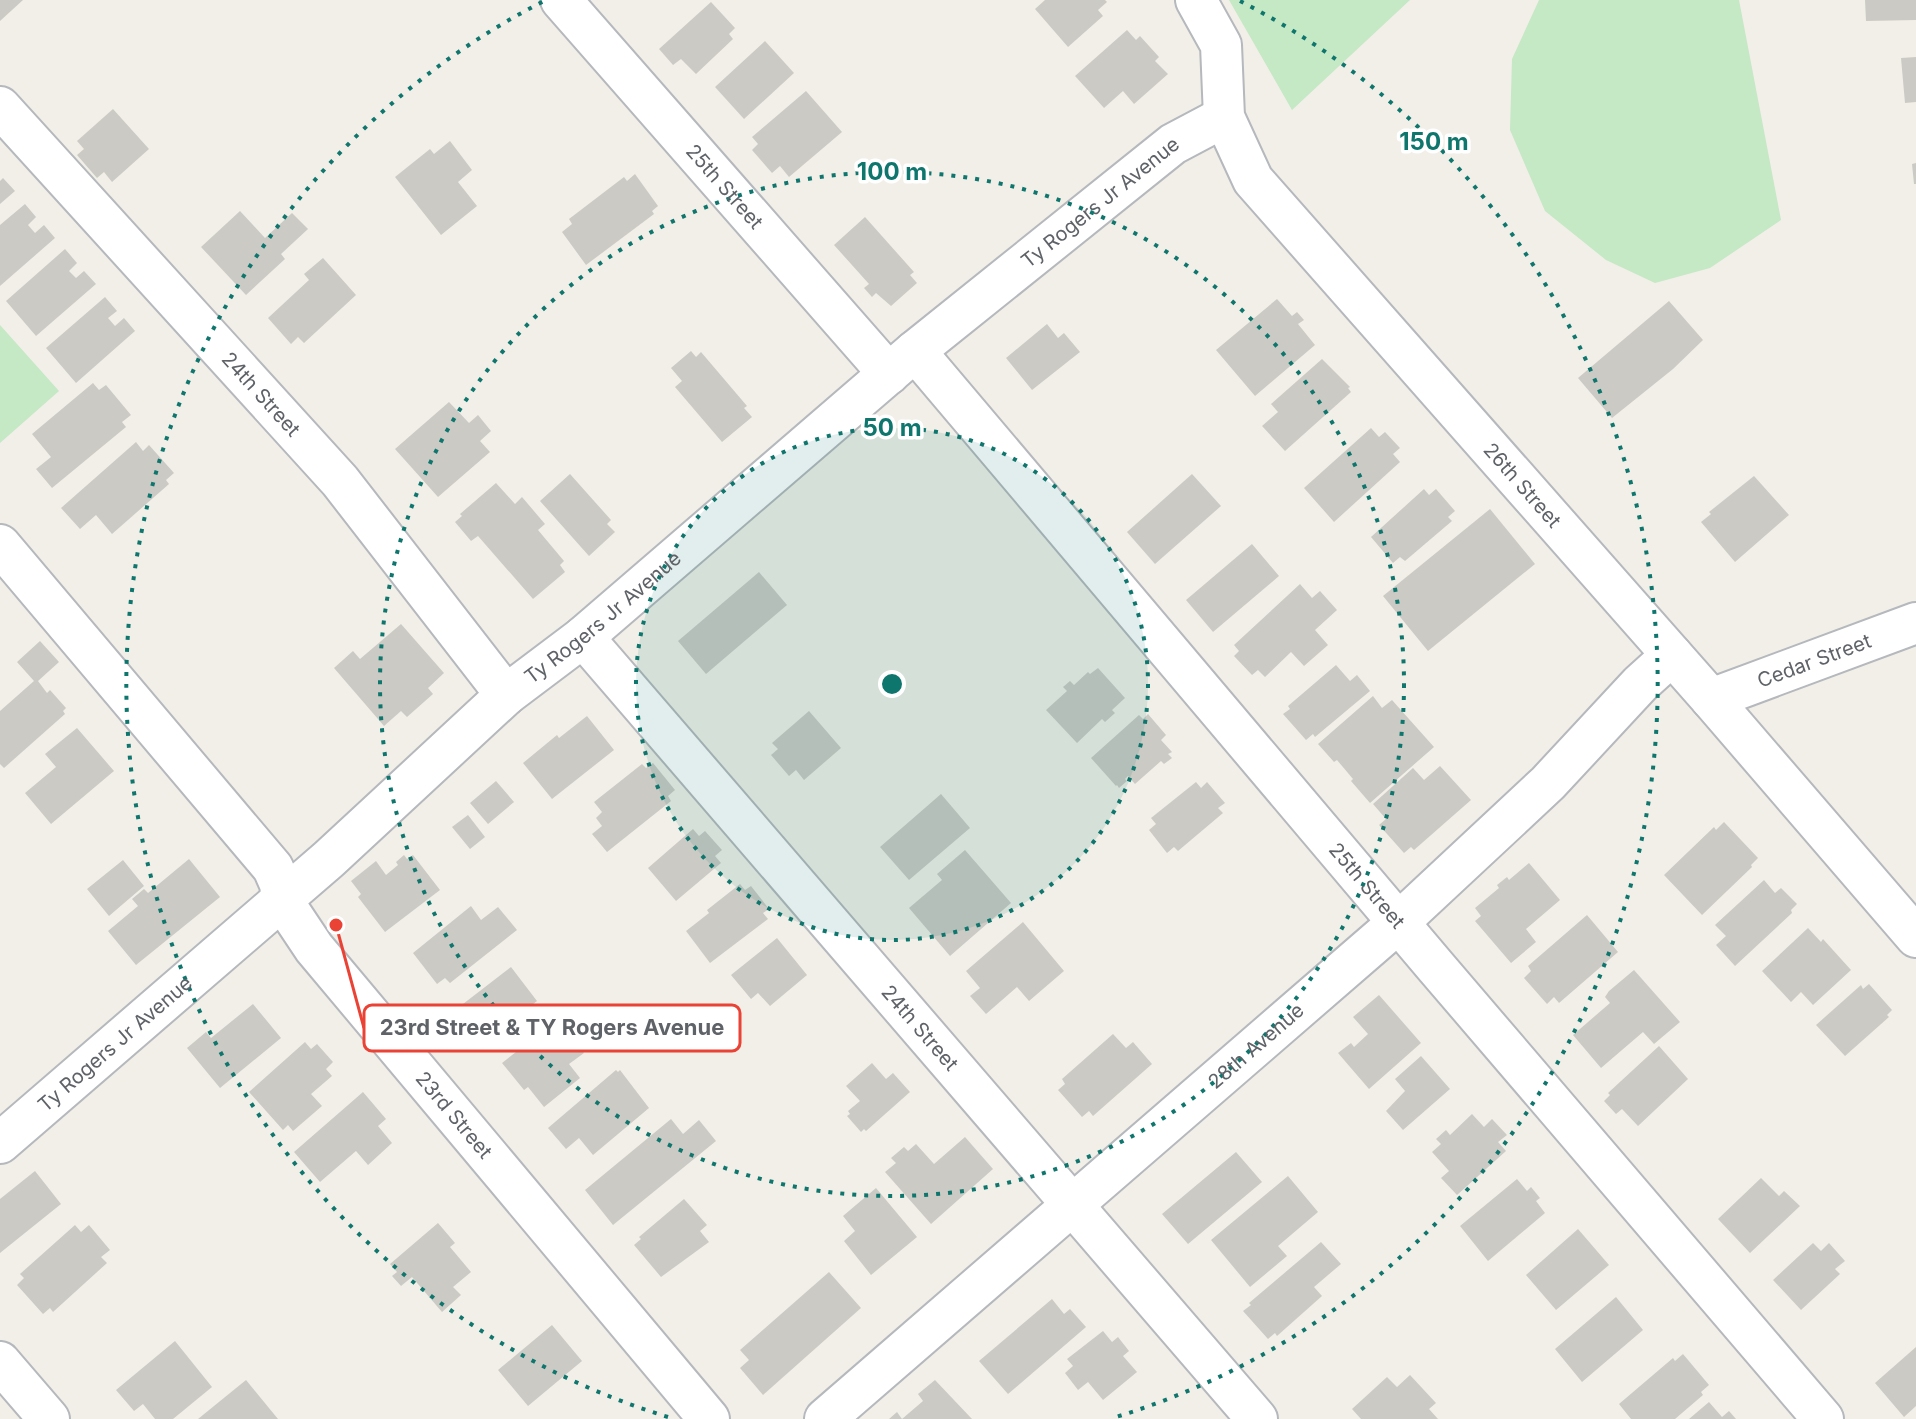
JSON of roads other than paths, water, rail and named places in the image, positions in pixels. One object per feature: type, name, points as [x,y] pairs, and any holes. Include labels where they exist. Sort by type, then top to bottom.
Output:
[{"type":"street","name":"25th Street","points":[[561,0],[902,362],[1399,922],[1823,1419]]},
{"type":"street","name":"26th Street","points":[[1196,0],[1221,45],[1224,117],[1253,180],[1711,699],[1916,937]]},
{"type":"street","name":"24th Street","points":[[0,107],[340,481],[506,695]]},
{"type":"street","name":"Ty Rogers Jr Avenue","points":[[0,1143],[282,900],[506,695],[583,637],[902,362],[1173,144],[1224,117]]},
{"type":"street","name":"23rd Street","points":[[0,545],[273,868],[280,884],[282,900],[314,948],[709,1419]]},
{"type":"street","name":"Cedar Street","points":[[1711,699],[1916,623]]},
{"type":"street","name":"24th Street","points":[[583,637],[1257,1419]]},
{"type":"street","name":"28th Avenue","points":[[825,1419],[1399,922],[1548,783],[1640,684],[1672,655]]},
{"type":"street","points":[[0,1362],[49,1419]]},
{"type":"place","name":"23rd Street & TY Rogers Avenue","points":[[336,925]]}]
